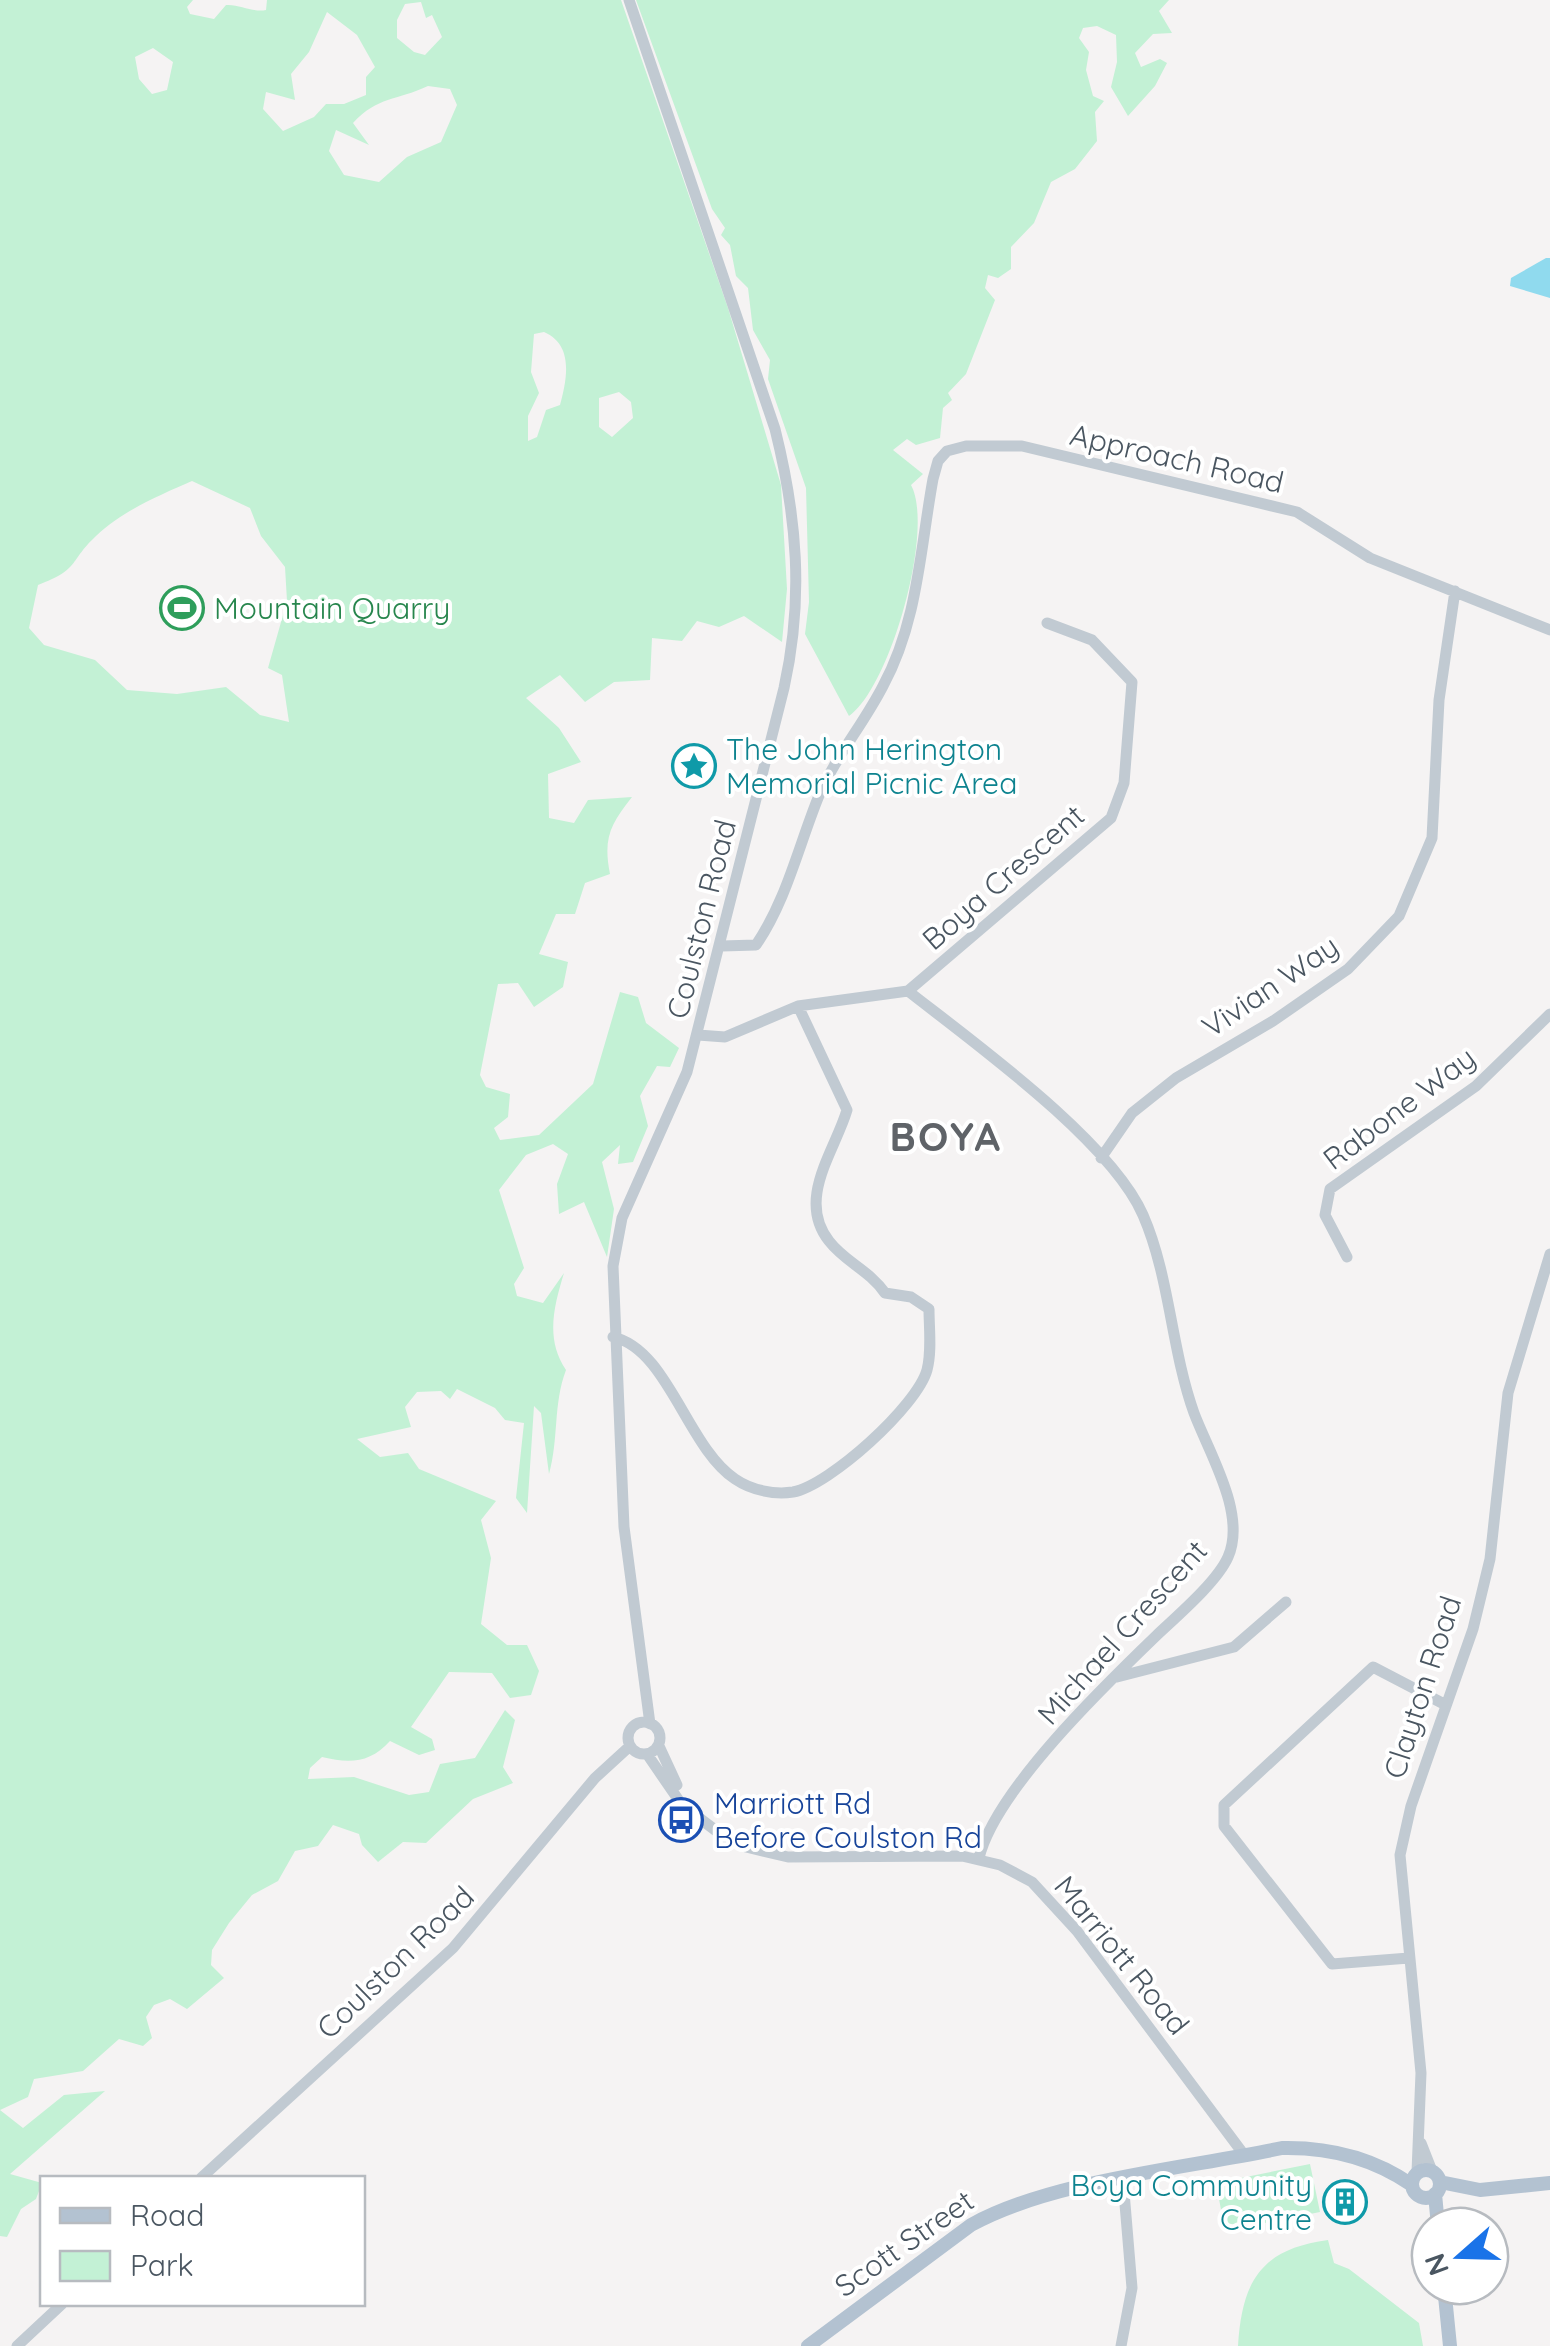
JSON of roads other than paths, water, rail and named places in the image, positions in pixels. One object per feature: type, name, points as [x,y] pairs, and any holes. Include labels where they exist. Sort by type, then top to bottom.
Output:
[{"type":"main road","name":"Scott Street","points":[[808,2346],[998,2210],[1041,2196],[1311,2147],[1427,2183],[1465,2188],[1550,2182]]},
{"type":"main road","name":"Clayton Road","points":[[1427,2183],[1433,2206]]},
{"type":"main road","points":[[1446,2306],[1450,2346]]},
{"type":"street","name":"Coulston Road","points":[[630,0],[774,429],[796,536],[794,640],[722,946],[698,1035],[671,1112],[622,1218],[613,1266],[624,1527],[643,1684],[643,1724],[629,1734],[638,1751]]},
{"type":"street","name":"Approach Road","points":[[722,946],[756,946],[770,924],[819,796],[844,744],[884,686],[911,618],[933,479],[938,461],[948,452],[966,446],[1022,446],[1297,512],[1370,558],[1550,630]]},
{"type":"street","name":"Vivian Way","points":[[1101,1158],[1132,1113],[1176,1078],[1273,1021],[1348,969],[1399,916],[1432,838],[1439,700],[1455,591]]},
{"type":"street","name":"Boya Crescent","points":[[908,991],[1110,818],[1124,783],[1132,682],[1092,640],[1047,623]]},
{"type":"street","name":"Michael Crescent","points":[[908,991],[1068,1122],[1142,1213],[1180,1373],[1234,1522],[1228,1557],[1185,1608],[1112,1678],[993,1818],[979,1858]]},
{"type":"street","points":[[698,1035],[725,1037],[798,1006],[908,991]]},
{"type":"street","points":[[613,1337],[638,1345],[714,1458],[735,1480],[768,1493],[796,1491],[825,1477],[907,1404],[926,1373],[930,1309],[911,1297],[885,1293],[871,1273],[827,1239],[818,1214],[816,1182],[847,1110],[798,1006]]},
{"type":"street","name":"Rabone Way","points":[[1348,1256],[1325,1214],[1330,1189],[1476,1086],[1550,1014]]},
{"type":"street","name":"Clayton Road","points":[[1427,2183],[1421,2143],[1421,2072],[1400,1855],[1444,1704],[1474,1629],[1490,1559],[1508,1393],[1550,1254]]},
{"type":"street","points":[[1112,1678],[1234,1647],[1286,1602]]},
{"type":"street","points":[[1409,1958],[1332,1964],[1224,1826],[1224,1804],[1374,1667],[1444,1704]]},
{"type":"street","name":"Marriott Road","points":[[643,1724],[660,1735],[659,1746],[691,1810]]},
{"type":"street","name":"Coulston Road","points":[[202,2176],[453,1948],[607,1766],[659,1746]]},
{"type":"street","name":"Marriott Road","points":[[638,1751],[682,1805],[727,1840],[788,1857],[979,1858],[1013,1871],[1052,1901],[1245,2156]]},
{"type":"street","points":[[1121,2346],[1132,2288],[1122,2180]]},
{"type":"street","points":[[16,2346],[60,2306]]},
{"type":"water","points":[[1550,258],[1550,298],[1510,286],[1511,278]]},
{"type":"place","name":"Mountain Quarry","points":[[182,608]]},
{"type":"place","name":"The John Herington Memorial Picnic Area","points":[[694,766]]},
{"type":"place","name":"Marriott Rd Before Coulston Rd","points":[[681,1820]]},
{"type":"place","name":"Boya Community Centre","points":[[1345,2202]]},
{"type":"district","name":"BOYA","points":[[946,1136]]}]
